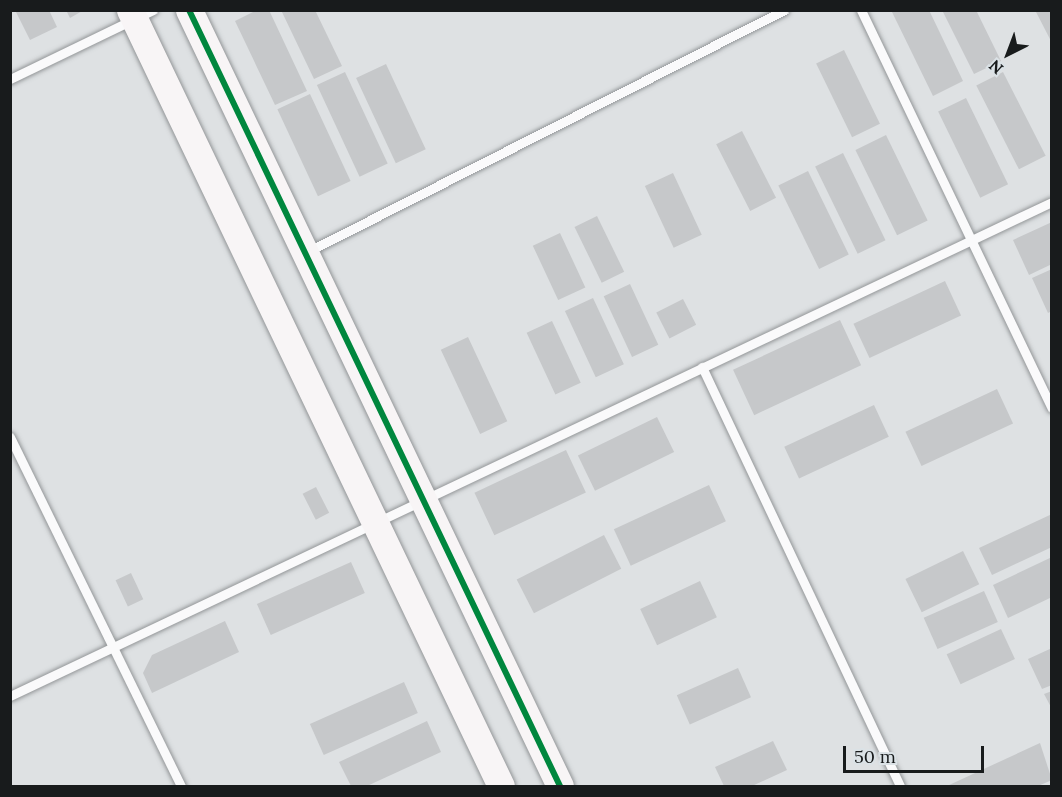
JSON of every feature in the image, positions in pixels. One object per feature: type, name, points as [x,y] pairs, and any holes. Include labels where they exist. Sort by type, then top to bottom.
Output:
[{"type":"street","points":[[189,10],[560,786]]},
{"type":"street","points":[[139,13],[375,523],[501,786]]},
{"type":"lane","points":[[305,253],[784,10]]},
{"type":"lane","points":[[861,10],[1052,408]]},
{"type":"lane","points":[[10,79],[139,13]]},
{"type":"lane","points":[[10,696],[1052,202]]},
{"type":"lane","points":[[702,368],[900,786]]},
{"type":"lane","points":[[10,437],[181,786]]},
{"type":"building","points":[[15,10],[49,10],[57,27],[30,40]]},
{"type":"building","points":[[66,10],[84,10],[70,18]]},
{"type":"building","points":[[257,10],[269,10],[307,91],[275,105],[235,21]]},
{"type":"building","points":[[281,10],[315,10],[342,66],[314,79]]},
{"type":"building","points":[[929,10],[963,81],[933,96],[892,12]]},
{"type":"building","points":[[942,10],[976,10],[1001,61],[974,74]]},
{"type":"building","points":[[1035,10],[1052,10],[1052,43]]},
{"type":"building","points":[[844,50],[880,124],[852,137],[816,64]]},
{"type":"building","points":[[386,64],[426,149],[396,163],[356,78]]},
{"type":"building","points":[[345,72],[388,164],[360,177],[317,85]]},
{"type":"building","points":[[1003,72],[1046,156],[1019,169],[976,86]]},
{"type":"building","points":[[310,94],[351,181],[318,196],[277,109]]},
{"type":"building","points":[[966,98],[1008,184],[980,198],[938,112]]},
{"type":"building","points":[[742,131],[776,198],[750,211],[716,144]]},
{"type":"building","points":[[886,135],[928,220],[897,235],[855,150]]},
{"type":"building","points":[[843,153],[886,240],[858,254],[815,167]]},
{"type":"building","points":[[808,171],[849,255],[819,269],[778,185]]},
{"type":"building","points":[[673,173],[702,235],[674,248],[645,186]]},
{"type":"building","points":[[597,216],[624,272],[602,283],[575,227]]},
{"type":"building","points":[[1052,222],[1052,264],[1029,275],[1013,240]]},
{"type":"building","points":[[560,233],[585,287],[558,300],[533,246]]},
{"type":"building","points":[[1052,269],[1052,311],[1048,313],[1032,278]]},
{"type":"building","points":[[945,281],[961,315],[870,358],[853,324]]},
{"type":"building","points":[[630,284],[658,345],[632,357],[604,296]]},
{"type":"building","points":[[593,298],[624,364],[596,377],[565,311]]},
{"type":"building","points":[[683,299],[696,325],[669,338],[656,313]]},
{"type":"building","points":[[840,320],[861,365],[754,415],[733,370]]},
{"type":"building","points":[[552,321],[581,383],[555,394],[527,333]]},
{"type":"building","points":[[468,337],[507,421],[480,434],[441,350]]},
{"type":"building","points":[[997,389],[1013,423],[922,466],[905,432]]},
{"type":"building","points":[[874,405],[889,437],[799,479],[784,447]]},
{"type":"building","points":[[657,417],[674,452],[595,491],[578,456]]},
{"type":"building","points":[[566,450],[586,493],[494,535],[474,493]]},
{"type":"building","points":[[709,485],[726,521],[631,566],[614,529]]},
{"type":"building","points":[[316,487],[329,513],[316,520],[303,494]]},
{"type":"building","points":[[1052,514],[1052,547],[992,575],[979,548]]},
{"type":"building","points":[[604,535],[621,569],[534,613],[517,579]]},
{"type":"building","points":[[963,551],[979,584],[922,612],[905,579]]},
{"type":"building","points":[[1052,557],[1052,597],[1008,618],[993,585]]},
{"type":"building","points":[[351,562],[365,593],[271,635],[257,604]]},
{"type":"building","points":[[131,573],[143,599],[128,606],[116,580]]},
{"type":"building","points":[[700,581],[717,617],[657,645],[640,609]]},
{"type":"building","points":[[984,591],[998,622],[938,649],[924,618]]},
{"type":"building","points":[[225,621],[239,652],[152,693],[143,673],[152,655]]},
{"type":"building","points":[[1001,629],[1015,659],[961,684],[947,654]]},
{"type":"building","points":[[1052,648],[1052,685],[1042,689],[1028,659]]},
{"type":"building","points":[[738,668],[751,697],[690,724],[677,695]]},
{"type":"building","points":[[404,682],[418,713],[324,755],[310,724]]},
{"type":"building","points":[[1052,691],[1052,709],[1044,694]]},
{"type":"building","points":[[427,721],[441,752],[367,786],[351,786],[339,762]]},
{"type":"building","points":[[773,741],[787,770],[752,786],[724,786],[715,767]]},
{"type":"building","points":[[1040,743],[1052,780],[1038,786],[947,786]]},
{"type":"cycle path","points":[[189,10],[560,786]]}]
